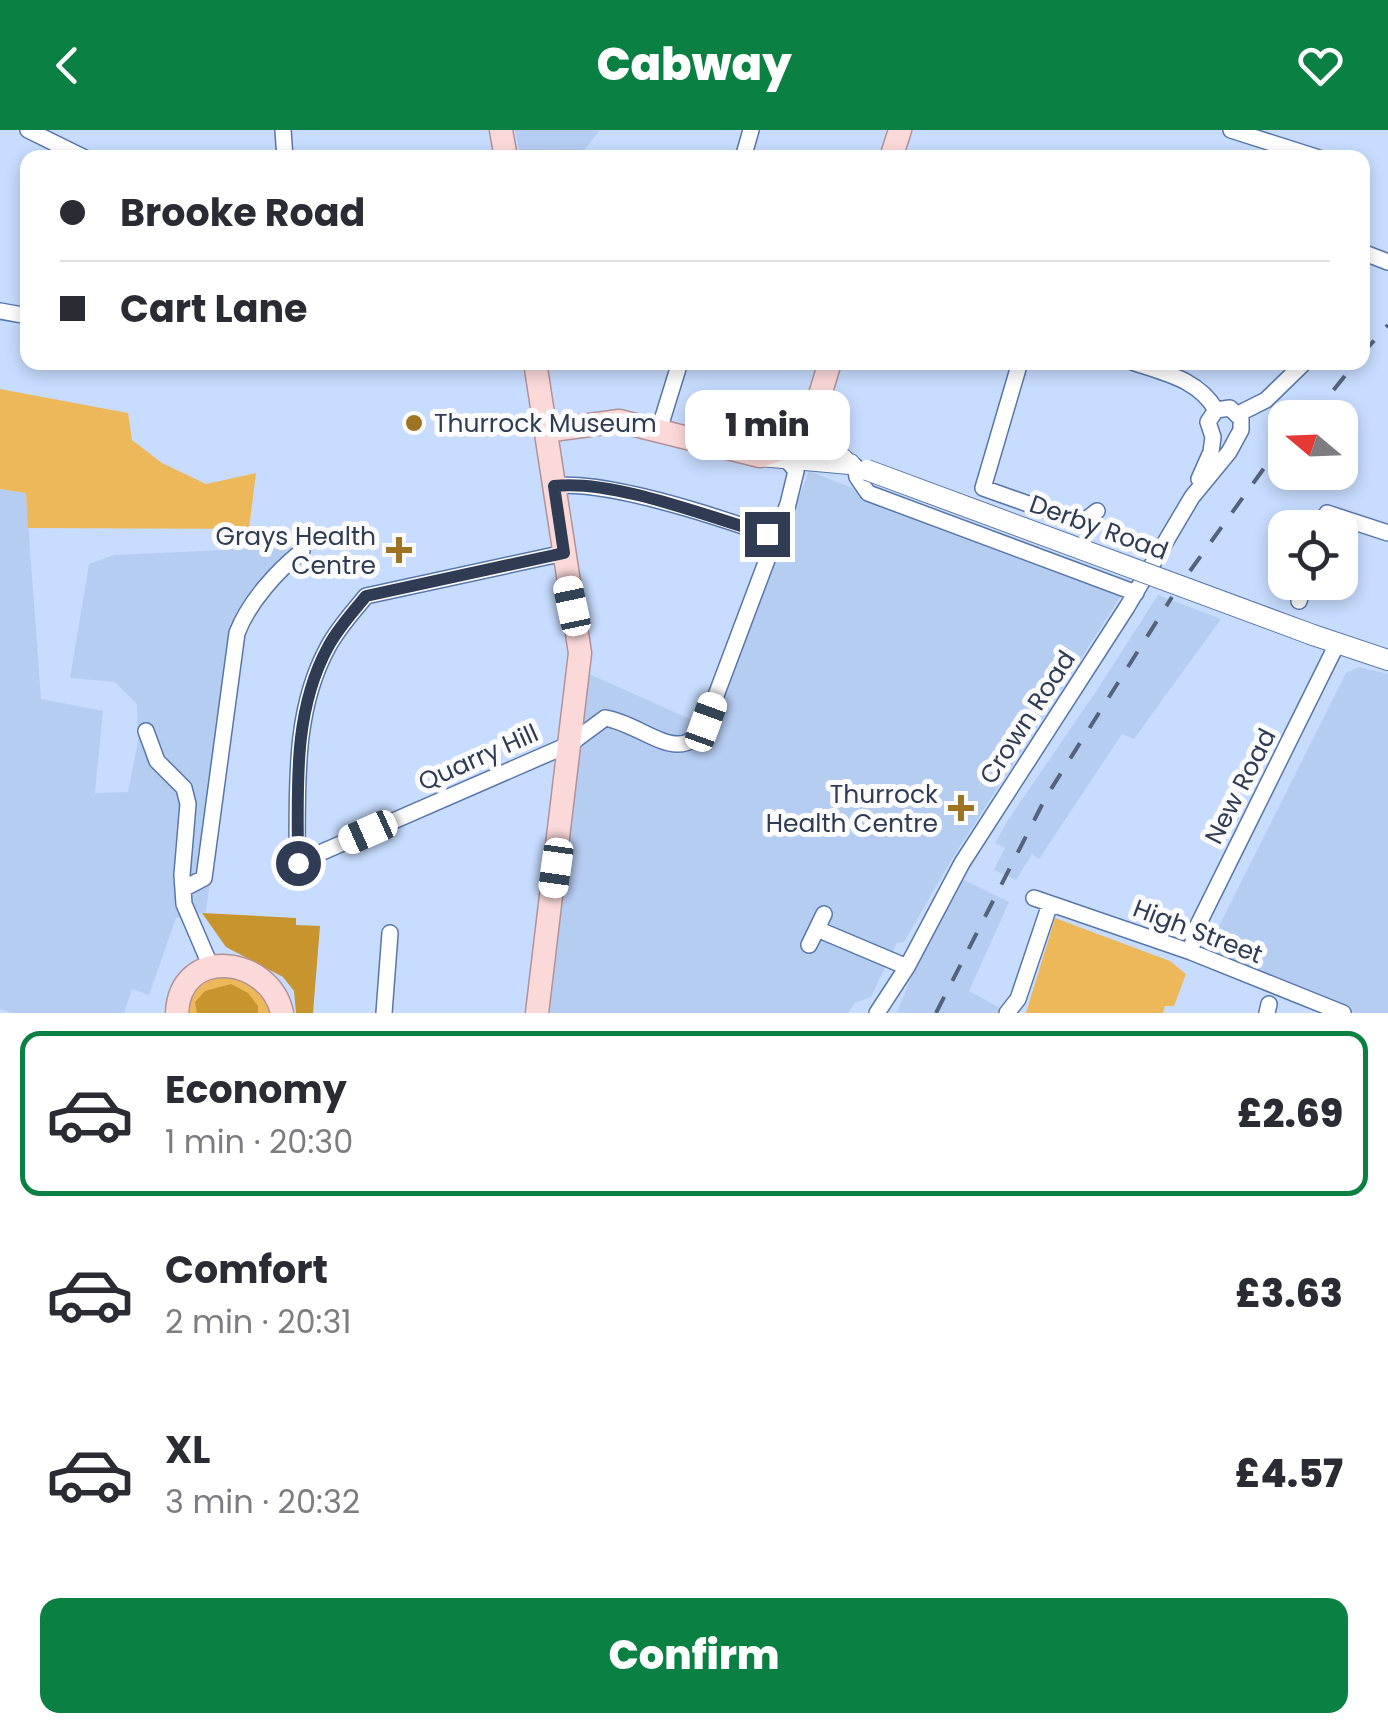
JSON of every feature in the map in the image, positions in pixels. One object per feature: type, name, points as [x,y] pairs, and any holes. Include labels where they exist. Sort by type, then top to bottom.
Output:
[{"type":"main road","points":[[536,370],[580,653],[576,740],[536,1013]]},
{"type":"main road","points":[[760,456],[797,444],[816,408],[828,370]]},
{"type":"main road","points":[[816,408],[823,443],[857,467]]},
{"type":"main road","name":"Derby Road","points":[[545,431],[619,421],[760,456],[817,459],[857,467],[1388,660]]},
{"type":"main road","points":[[177,1013],[187,982],[211,967],[234,968],[258,977],[275,993],[282,1013]]},
{"type":"street","points":[[28,130],[69,150]]},
{"type":"street","points":[[1231,130],[1293,150]]},
{"type":"street","points":[[660,430],[678,370]]},
{"type":"street","points":[[1018,370],[983,488],[1082,523],[1097,511]]},
{"type":"street","points":[[1154,370],[1195,385],[1207,394],[1216,410]]},
{"type":"street","points":[[1238,414],[1266,400],[1297,370]]},
{"type":"street","points":[[1226,408],[1238,414],[1242,424],[1234,439],[1223,442],[1213,437],[1208,422],[1216,410],[1226,408]]},
{"type":"street","name":"Crown Road","points":[[877,1013],[907,967],[962,863],[1136,593],[1192,497],[1211,452],[1213,437]]},
{"type":"street","name":"Crown Road","points":[[1192,497],[1229,452],[1234,439]]},
{"type":"street","points":[[576,740],[606,718],[670,743],[683,746],[693,742],[706,722],[788,504],[796,471],[788,460]]},
{"type":"street","points":[[857,467],[857,477],[868,493],[1136,593]]},
{"type":"street","points":[[554,486],[570,484],[612,490],[775,537]]},
{"type":"street","points":[[1358,523],[1388,532]]},
{"type":"street","points":[[182,890],[204,878],[237,633],[242,620],[283,567],[302,552]]},
{"type":"street","name":"Quarry Hill","points":[[564,553],[366,596],[328,646],[304,718],[297,758],[298,863],[576,740]]},
{"type":"street","name":"New Road","points":[[1191,952],[1196,931],[1336,644]]},
{"type":"street","points":[[146,731],[158,761],[184,788],[188,804],[184,904],[211,967]]},
{"type":"street","name":"High Street","points":[[1013,1006],[1042,901],[1191,952],[1343,1013]]},
{"type":"street","points":[[809,945],[820,921],[851,941],[907,967]]},
{"type":"street","points":[[384,1013],[390,933]]},
{"type":"street","points":[[990,1013],[1013,1006]]},
{"type":"shaded area","points":[[515,130],[600,130],[584,150],[519,150]]},
{"type":"shaded area","points":[[0,389],[128,413],[132,440],[162,463],[206,484],[256,473],[249,529],[28,528],[26,493],[0,489]]},
{"type":"shaded area","points":[[809,471],[1121,596],[952,859],[904,942],[897,943],[871,997],[855,1003],[848,1013],[544,1013],[581,746],[587,673],[712,729]]},
{"type":"shaded area","points":[[0,489],[26,493],[41,699],[103,711],[95,793],[128,792],[138,741],[137,704],[115,682],[70,678],[89,564],[114,555],[292,547],[285,552],[295,561],[248,622],[232,709],[206,912],[176,918],[149,995],[132,989],[124,1013],[12,1013],[0,1009]]},
{"type":"shaded area","points":[[1158,595],[1221,619],[1134,739],[1122,734],[1039,859],[1032,854],[1016,880],[994,870],[1005,848],[995,843],[1008,820]]},
{"type":"shaded area","points":[[1359,667],[1388,674],[1388,1013],[1355,1013],[1324,1004],[1221,958],[1213,938],[1346,673]]},
{"type":"shaded area","points":[[962,879],[1009,902],[969,991],[1009,1013],[897,1013],[910,980]]},
{"type":"shaded area","points":[[202,913],[296,918],[296,925],[320,926],[313,1013],[296,1013],[294,991],[283,977],[226,947]]},
{"type":"shaded area","points":[[1055,918],[1170,961],[1186,974],[1174,1006],[1165,1006],[1163,1013],[1026,1013]]},
{"type":"shaded area","points":[[225,976],[254,988],[273,1013],[186,1013],[198,988]]},
{"type":"shaded area","points":[[231,984],[248,993],[258,1006],[258,1013],[197,1013],[195,1002],[205,991]]},
{"type":"railway","points":[[1370,345],[1388,325]]},
{"type":"railway","points":[[1325,400],[1350,370]]},
{"type":"railway","points":[[1190,571],[1268,463]]},
{"type":"railway","points":[[936,1013],[1046,797],[1172,597]]},
{"type":"place","name":"Thurrock Museum","points":[[414,423]]},
{"type":"place","name":"Grays Health Centre","points":[[399,550]]},
{"type":"place","name":"Thurrock Health Centre","points":[[961,808]]},
{"type":"route","points":[[298,863],[297,758],[304,718],[328,646],[366,596],[564,553],[554,486],[570,484],[612,490],[767,534]]}]
